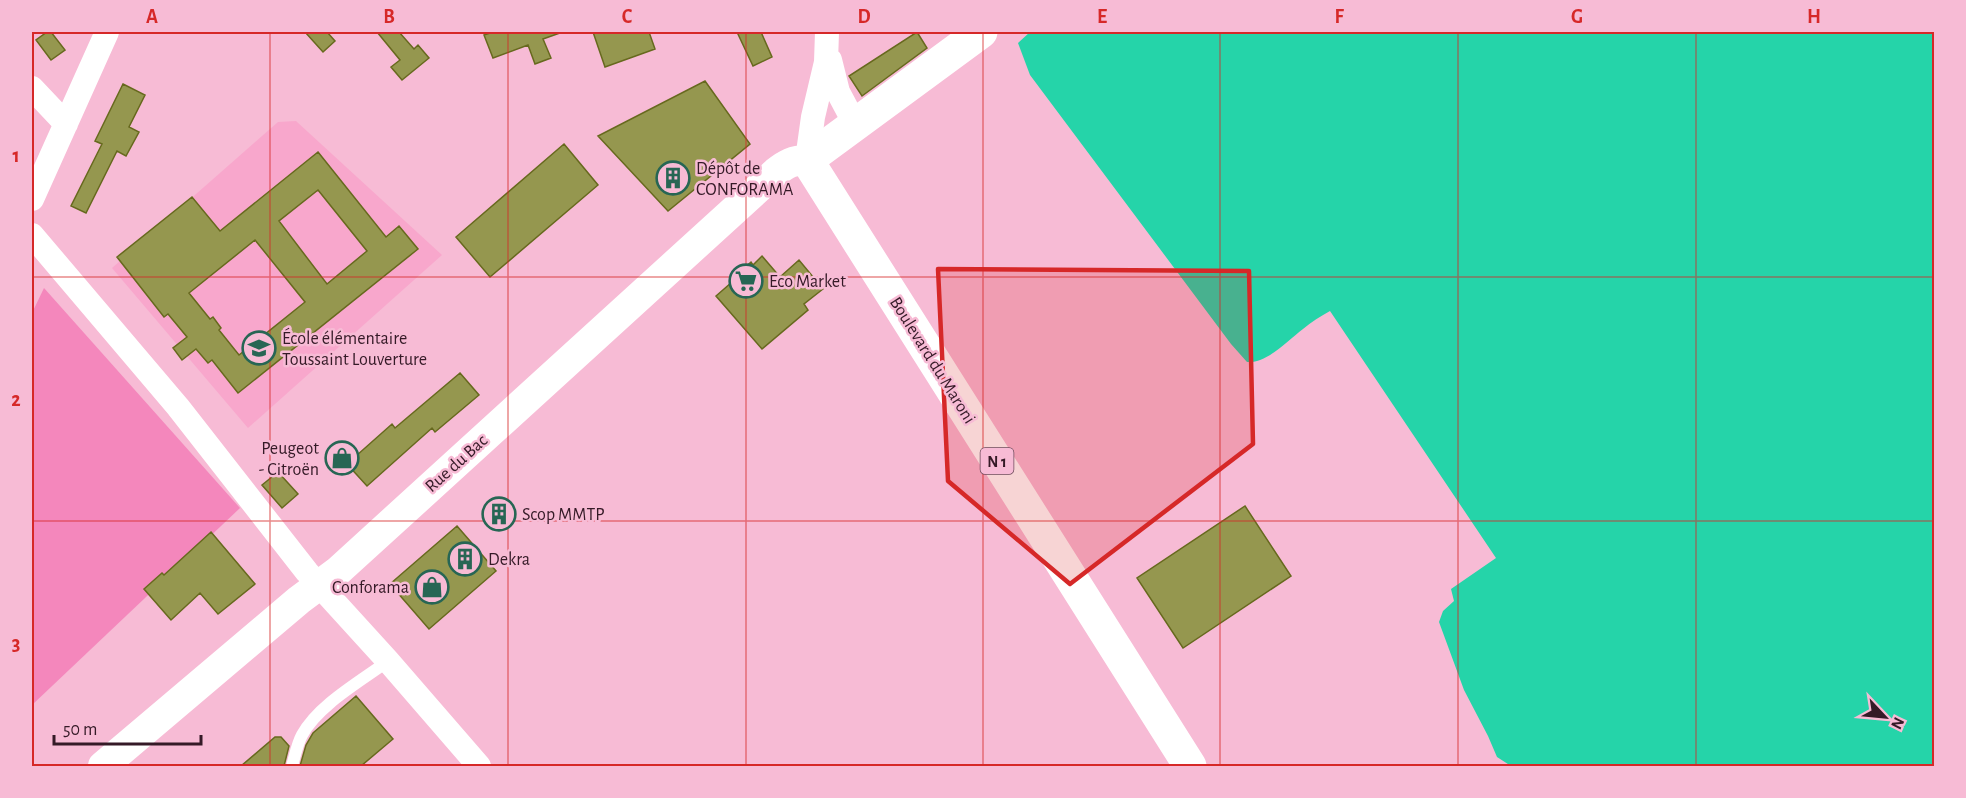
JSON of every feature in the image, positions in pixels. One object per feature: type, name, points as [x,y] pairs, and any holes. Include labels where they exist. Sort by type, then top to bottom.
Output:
[{"type":"main road","points":[[807,160],[981,32]]},
{"type":"main road","name":"Boulevard du Maroni","points":[[807,160],[1186,765]]},
{"type":"street","points":[[32,199],[107,32]]},
{"type":"street","points":[[827,42],[838,92],[855,124]]},
{"type":"street","points":[[807,160],[813,117],[825,72],[827,42]]},
{"type":"street","points":[[32,88],[66,124]]},
{"type":"street","name":"Rue du Bac","points":[[103,766],[356,555],[763,183],[787,163],[807,160]]},
{"type":"street","points":[[32,235],[178,407],[307,572],[479,766]]},
{"type":"lane","points":[[292,766],[301,736],[311,722],[327,706],[388,661]]},
{"type":"highlighted area","points":[[938,269],[1249,271],[1253,444],[1070,584],[948,481]]},
{"type":"shaded area","points":[[1030,32],[1934,32],[1934,766],[1511,766],[1497,757],[1464,690],[1439,622],[1443,611],[1454,601],[1451,589],[1496,558],[1330,311],[1270,355],[1255,362],[1247,362],[1231,344],[1030,75],[1018,43]]},
{"type":"shaded area","name":"École élémentaire Toussaint Louverture","points":[[296,121],[442,255],[248,428],[112,268],[278,122]]},
{"type":"shaded area","points":[[44,288],[240,508],[32,705],[32,313]]},
{"type":"building","points":[[47,32],[51,32],[65,50],[51,60],[36,40]]},
{"type":"building","points":[[305,32],[327,32],[335,41],[323,52]]},
{"type":"building","points":[[377,32],[399,32],[414,49],[418,45],[429,58],[402,80],[391,67],[400,60]]},
{"type":"building","points":[[493,32],[560,33],[543,39],[551,58],[535,64],[528,45],[493,58],[484,35]]},
{"type":"building","points":[[593,32],[649,32],[655,49],[605,67]]},
{"type":"building","points":[[737,32],[761,32],[772,57],[753,66]]},
{"type":"building","points":[[917,32],[927,48],[862,96],[849,76]]},
{"type":"building","name":"Dépôt de CONFORAMA","points":[[705,81],[750,144],[668,211],[598,136]]},
{"type":"building","points":[[123,84],[145,95],[129,127],[139,132],[126,156],[117,151],[86,213],[71,206],[102,144],[95,141]]},
{"type":"building","points":[[564,144],[598,185],[490,277],[456,237]]},
{"type":"building","points":[[318,152],[386,237],[399,226],[418,249],[238,393],[212,360],[208,363],[196,349],[182,360],[173,348],[187,337],[168,314],[164,317],[117,257],[192,197],[220,231]],"holes":[[[318,190],[367,251],[327,284],[279,221]],[[255,240],[305,302],[239,355],[219,330],[221,328],[213,317],[210,319],[189,293]]]},
{"type":"building","points":[[762,256],[780,277],[799,260],[823,289],[804,304],[808,310],[762,349],[716,296],[732,282],[730,280]]},
{"type":"building","points":[[460,373],[479,395],[435,432],[432,428],[367,486],[347,464],[392,424],[395,428]]},
{"type":"building","points":[[278,472],[298,494],[282,508],[262,485]]},
{"type":"building","points":[[1245,506],[1291,576],[1183,648],[1137,578]]},
{"type":"building","name":"Conforama","points":[[457,526],[496,571],[429,629],[390,584]]},
{"type":"building","points":[[211,532],[255,584],[218,614],[200,593],[171,620],[144,589],[162,573],[164,575]]},
{"type":"building","points":[[356,696],[393,739],[361,766],[300,766],[306,745],[313,733]]},
{"type":"building","points":[[275,737],[281,737],[289,746],[284,766],[241,766]]},
{"type":"place","name":"Dépôt de CONFORAMA","points":[[673,178]]},
{"type":"place","name":"Eco Market","points":[[746,281]]},
{"type":"place","name":"École élémentaire Toussaint Louverture","points":[[259,348]]},
{"type":"place","name":"Peugeot - Citroën","points":[[342,458]]},
{"type":"place","name":"Scop MMTP","points":[[499,514]]},
{"type":"place","name":"Dekra","points":[[465,559]]},
{"type":"place","name":"Conforama","points":[[432,587]]}]
